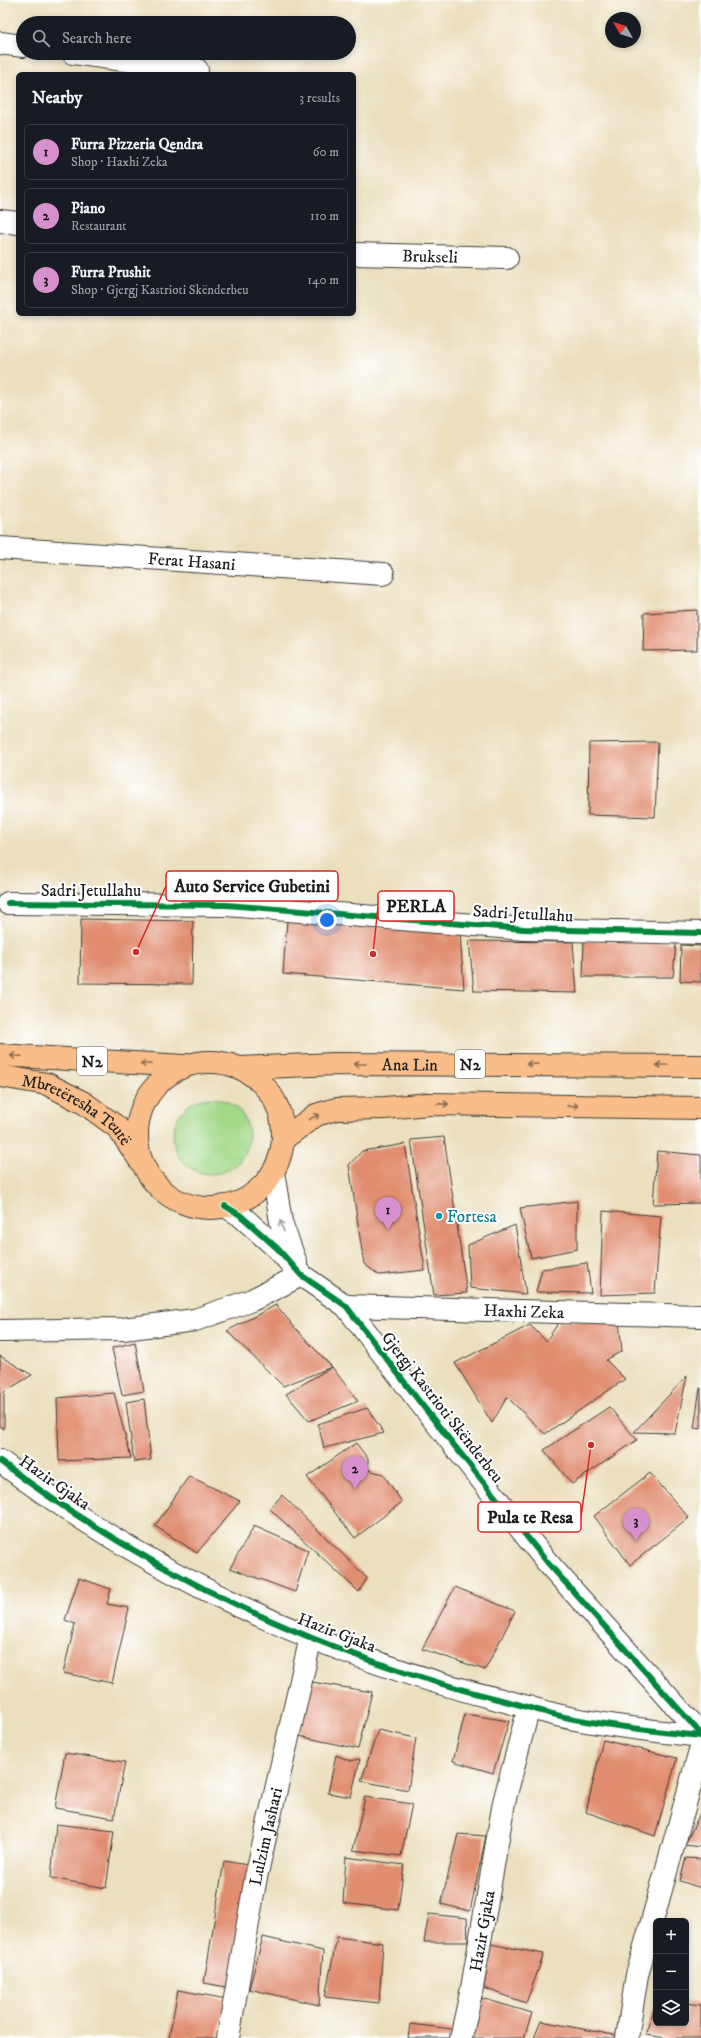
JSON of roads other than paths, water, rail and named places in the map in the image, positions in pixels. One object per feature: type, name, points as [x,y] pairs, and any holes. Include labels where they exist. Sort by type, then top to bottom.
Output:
[{"type":"main road","name":"Mbretëresha Teutë","points":[[0,1055],[184,1066]]},
{"type":"main road","name":"N2","points":[[203,1062],[222,1062],[240,1068],[264,1085],[272,1097],[282,1124],[283,1139],[280,1156],[273,1172],[264,1184],[253,1194],[239,1202],[225,1206],[208,1208],[191,1206],[175,1199],[161,1190],[150,1177],[142,1162],[137,1140],[140,1113],[147,1098],[157,1085],[170,1074],[184,1066],[203,1062]]},
{"type":"main road","name":"Ana Lin","points":[[240,1068],[335,1064],[701,1066]]},
{"type":"main road","name":"Mbretëresha Teutë","points":[[0,1076],[47,1084],[84,1103],[117,1128],[142,1162]]},
{"type":"main road","points":[[283,1139],[316,1115],[336,1109],[429,1104],[701,1108]]},
{"type":"street","points":[[0,43],[16,45]]},
{"type":"street","points":[[124,60],[197,70]]},
{"type":"street","points":[[0,221],[16,223]]},
{"type":"street","name":"Brukseli","points":[[356,254],[507,258]]},
{"type":"street","name":"Ferat Hasani","points":[[0,548],[383,574]]},
{"type":"street","name":"Sadri Jetullahu","points":[[8,903],[226,905],[524,929],[701,933]]},
{"type":"street","points":[[0,1330],[123,1329],[195,1320],[252,1300],[301,1275],[281,1222],[273,1172]]},
{"type":"street","name":"Gjergj Kastrioti Skënderbeu","points":[[225,1206],[240,1215],[278,1249],[301,1275],[346,1306],[546,1562],[701,1735]]},
{"type":"street","name":"Haxhi Zeka","points":[[346,1306],[701,1316]]},
{"type":"street","name":"Hazir Gjaka","points":[[0,1461],[76,1515],[180,1577],[270,1620],[354,1655],[458,1690],[578,1720],[701,1735]]},
{"type":"street","name":"Lulzim Jashari","points":[[228,2038],[256,1877],[311,1638]]},
{"type":"street","name":"Hazir Gjaka","points":[[461,2038],[472,1988],[504,1802],[529,1707]]},
{"type":"street","points":[[628,2038],[637,1975],[701,1747]]},
{"type":"place","name":"Auto Service Gubetini","points":[[136,952]]},
{"type":"place","name":"PERLA","points":[[373,954]]},
{"type":"place","name":"Fortesa","points":[[439,1216]]},
{"type":"place","name":"Furra Pizzeria Qendra","points":[[388,1230]]},
{"type":"place","name":"Pula te Resa","points":[[591,1445]]},
{"type":"place","name":"Piano","points":[[355,1489]]},
{"type":"place","name":"Furra Prushit","points":[[636,1541]]}]
